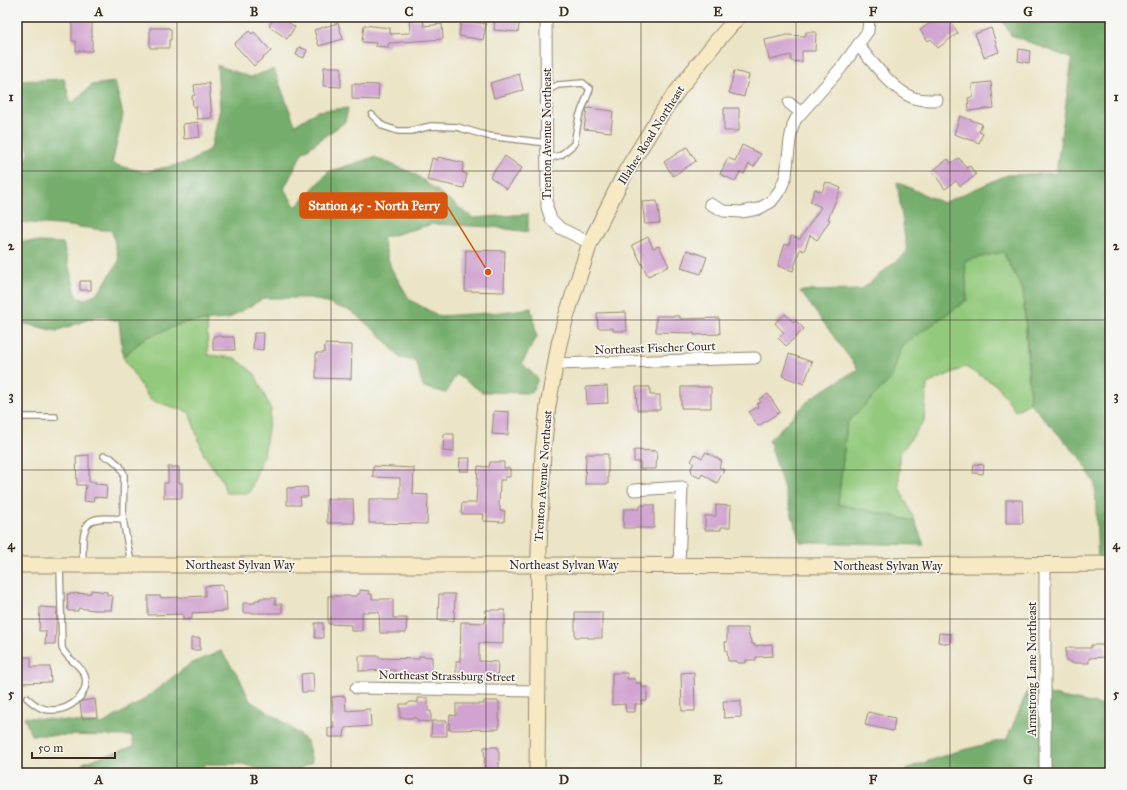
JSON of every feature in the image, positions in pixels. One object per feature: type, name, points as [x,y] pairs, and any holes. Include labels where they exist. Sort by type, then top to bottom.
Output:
[{"type":"main road","name":"Illahee Road Northeast","points":[[590,243],[626,171],[665,108],[700,61],[738,17]]},
{"type":"main road","name":"Trenton Avenue Northeast","points":[[537,773],[539,565],[544,444],[548,406],[555,364],[566,317],[590,243]]},
{"type":"main road","name":"Northeast Sylvan Way","points":[[17,565],[1045,566],[1110,564]]},
{"type":"street","name":"Trenton Avenue Northeast","points":[[546,17],[547,207],[551,219],[560,228],[590,243]]},
{"type":"street","points":[[710,204],[724,211],[741,212],[758,209],[770,202],[780,190],[786,176],[790,140],[793,125],[796,119],[841,68],[858,45],[868,31],[869,17]]},
{"type":"street","points":[[858,45],[884,76],[903,93],[917,100],[937,100]]},
{"type":"street","points":[[789,103],[801,113]]},
{"type":"street","name":"Northeast Fischer Court","points":[[555,364],[755,358]]},
{"type":"street","points":[[634,490],[682,488],[679,565]]},
{"type":"street","name":"Armstrong Lane Northeast","points":[[1045,566],[1045,773]]},
{"type":"street","name":"Northeast Strassburg Street","points":[[356,688],[538,691]]},
{"type":"lane","points":[[546,91],[558,85],[583,83],[590,89],[579,117],[574,144],[561,155],[547,159]]},
{"type":"lane","points":[[372,115],[383,126],[398,131],[411,131],[431,126],[457,127],[488,136],[547,143]]},
{"type":"lane","points":[[17,417],[55,417]]},
{"type":"lane","points":[[104,456],[111,458],[116,462],[124,474],[123,519],[132,565]]},
{"type":"lane","points":[[83,565],[84,532],[91,521],[98,518],[123,519]]},
{"type":"lane","points":[[27,698],[42,708],[51,710],[62,709],[76,702],[83,694],[86,684],[85,675],[80,666],[65,654],[62,648],[60,565]]},
{"type":"green space","points":[[1000,17],[1110,17],[1110,564],[1098,564],[1095,484],[1080,458],[1030,403],[1023,290],[1003,252],[965,261],[967,300],[901,346],[892,378],[847,423],[838,504],[915,521],[924,545],[800,542],[769,440],[811,398],[858,369],[800,291],[861,290],[907,252],[897,182],[943,203],[1007,175],[1056,173],[1072,59],[1011,35]]},
{"type":"green space","points":[[217,65],[250,77],[274,69],[295,125],[317,111],[348,108],[345,122],[302,153],[284,189],[296,207],[328,172],[374,157],[415,174],[473,218],[528,214],[528,232],[493,227],[433,224],[382,238],[391,268],[410,300],[439,316],[503,312],[531,308],[537,337],[522,363],[538,379],[532,393],[482,392],[456,374],[446,393],[423,387],[416,361],[400,358],[380,335],[351,311],[311,298],[264,298],[228,319],[186,322],[145,338],[123,357],[119,321],[98,316],[56,331],[17,322],[17,241],[63,243],[77,298],[86,299],[99,292],[119,261],[112,231],[17,222],[17,179],[20,177],[29,153],[21,124],[20,81],[64,79],[71,104],[92,85],[115,82],[123,115],[112,164],[145,172],[190,162],[211,148],[220,109]]},
{"type":"green space","points":[[1003,251],[1023,290],[1030,403],[1015,411],[998,386],[965,367],[927,384],[924,421],[899,455],[899,487],[915,521],[838,504],[847,423],[892,378],[901,346],[967,300],[965,261]]},
{"type":"green space","points":[[207,321],[208,355],[235,358],[255,374],[271,410],[264,454],[249,493],[226,493],[222,480],[204,455],[189,412],[150,400],[123,357],[145,338],[186,322]]},
{"type":"green space","points":[[221,651],[239,677],[250,701],[284,722],[307,741],[312,762],[293,773],[272,773],[243,764],[206,764],[197,773],[80,773],[83,763],[134,746],[132,736],[31,735],[24,717],[102,724],[139,703],[190,664]]},
{"type":"green space","points":[[1028,690],[1110,707],[1110,773],[904,773],[908,768],[955,752],[1007,739]]},
{"type":"building","points":[[72,17],[88,17],[88,21],[92,21],[92,51],[76,51],[76,41],[72,41]]},
{"type":"building","points":[[275,17],[281,17],[295,27],[287,39],[269,26]]},
{"type":"building","points":[[495,17],[520,17],[518,32],[494,30]]},
{"type":"building","points":[[939,17],[947,17],[958,33],[938,48],[931,39],[928,41],[920,30]]},
{"type":"building","points":[[423,19],[424,26],[442,24],[443,39],[389,43],[388,47],[375,46],[376,43],[362,42],[364,25],[390,28],[390,34],[410,33],[409,20]]},
{"type":"building","points":[[461,20],[486,24],[483,40],[459,36]]},
{"type":"building","points":[[338,23],[343,39],[319,46],[314,30]]},
{"type":"building","points":[[150,28],[171,29],[169,48],[150,48]]},
{"type":"building","points":[[991,28],[999,52],[984,57],[975,34]]},
{"type":"building","points":[[249,31],[252,34],[254,32],[271,51],[254,66],[234,44]]},
{"type":"building","points":[[806,32],[816,32],[815,51],[802,51],[802,62],[791,61],[791,55],[769,60],[765,40],[787,35],[805,36]]},
{"type":"building","points":[[299,47],[307,50],[304,58],[296,55]]},
{"type":"building","points":[[1019,49],[1030,51],[1029,63],[1018,61]]},
{"type":"building","points":[[324,67],[341,67],[341,87],[323,86]]},
{"type":"building","points":[[734,71],[749,75],[744,97],[729,93]]},
{"type":"building","points":[[519,74],[523,90],[494,98],[490,83]]},
{"type":"building","points":[[991,82],[994,108],[969,111],[968,98],[973,97],[972,84]]},
{"type":"building","points":[[209,83],[212,118],[197,119],[196,106],[193,107],[192,96],[195,95],[194,85]]},
{"type":"building","points":[[352,84],[379,85],[378,100],[352,99]]},
{"type":"building","points":[[587,108],[613,111],[611,132],[584,129]]},
{"type":"building","points":[[724,108],[739,108],[739,131],[724,131]]},
{"type":"building","points":[[960,116],[982,124],[979,132],[983,133],[979,143],[954,134]]},
{"type":"building","points":[[198,122],[200,137],[184,139],[183,124]]},
{"type":"building","points":[[742,145],[761,154],[754,167],[749,164],[744,174],[740,172],[735,181],[720,174],[728,158],[735,161]]},
{"type":"building","points":[[687,147],[696,161],[673,176],[664,162]]},
{"type":"building","points":[[505,156],[522,168],[507,189],[490,177]]},
{"type":"building","points":[[438,157],[464,163],[462,172],[467,174],[464,188],[427,180],[432,158],[438,160]]},
{"type":"building","points":[[959,158],[966,168],[970,166],[976,175],[960,186],[956,181],[945,189],[932,171],[948,159],[951,163]]},
{"type":"building","points":[[826,182],[841,188],[828,219],[830,220],[817,240],[810,235],[804,251],[800,249],[793,271],[778,266],[785,244],[789,245],[791,236],[800,239],[821,207],[810,202],[815,189],[822,192]]},
{"type":"building","points":[[657,201],[660,223],[645,224],[642,202]]},
{"type":"building","points":[[648,237],[653,248],[659,246],[669,266],[648,276],[632,245]]},
{"type":"building","points":[[466,250],[505,251],[504,292],[465,291]]},
{"type":"building","points":[[687,250],[707,257],[701,274],[681,268]]},
{"type":"building","points":[[80,281],[91,281],[91,290],[80,290]]},
{"type":"building","points":[[626,312],[627,331],[613,331],[613,328],[598,328],[597,313]]},
{"type":"building","points":[[785,314],[793,322],[795,320],[804,329],[786,346],[778,338],[784,333],[775,323]]},
{"type":"building","points":[[656,316],[680,316],[680,319],[719,318],[720,334],[694,335],[694,333],[656,332]]},
{"type":"building","points":[[254,333],[264,333],[263,350],[253,349]]},
{"type":"building","points":[[213,336],[234,337],[235,350],[213,350]]},
{"type":"building","points":[[325,344],[352,345],[351,379],[316,378],[316,353],[324,353]]},
{"type":"building","points":[[789,354],[812,362],[804,384],[782,376]]},
{"type":"building","points":[[607,386],[608,403],[587,404],[586,387]]},
{"type":"building","points":[[636,387],[650,387],[650,395],[660,395],[660,410],[637,410]]},
{"type":"building","points":[[681,387],[711,387],[711,408],[681,408]]},
{"type":"building","points":[[768,394],[780,412],[758,426],[749,412],[758,407],[757,404],[761,402],[759,399]]},
{"type":"building","points":[[494,411],[509,412],[508,435],[492,434]]},
{"type":"building","points":[[444,434],[454,434],[454,452],[443,451]]},
{"type":"building","points":[[634,450],[657,451],[656,469],[640,469],[640,462],[634,462]]},
{"type":"building","points":[[706,452],[722,461],[719,467],[724,470],[717,483],[702,474],[700,478],[692,474],[691,468],[694,463],[691,461],[695,454],[702,458]]},
{"type":"building","points":[[586,454],[608,454],[608,484],[585,484]]},
{"type":"building","points":[[89,455],[89,482],[107,485],[106,498],[94,497],[93,502],[84,501],[86,485],[77,485],[76,456]]},
{"type":"building","points":[[460,458],[470,458],[469,471],[459,471]]},
{"type":"building","points":[[490,462],[504,462],[504,468],[510,468],[510,477],[505,477],[505,480],[500,480],[499,506],[500,511],[505,511],[504,522],[483,521],[484,514],[461,514],[462,503],[476,503],[478,466],[489,467]]},
{"type":"building","points":[[974,464],[984,465],[983,474],[973,473]]},
{"type":"building","points":[[373,466],[414,468],[413,494],[428,495],[427,524],[369,523],[369,499],[400,499],[400,478],[373,477]]},
{"type":"building","points":[[168,467],[179,467],[179,483],[182,483],[182,498],[164,498],[164,483],[168,483]]},
{"type":"building","points":[[307,487],[308,497],[300,497],[301,505],[287,505],[287,488]]},
{"type":"building","points":[[327,499],[353,499],[354,523],[327,523]]},
{"type":"building","points":[[1006,500],[1022,500],[1023,523],[1006,523]]},
{"type":"building","points":[[641,505],[654,505],[654,528],[623,528],[624,509],[639,509]]},
{"type":"building","points":[[716,505],[731,506],[730,527],[721,527],[721,530],[705,530],[705,516],[716,516]]},
{"type":"building","points":[[223,585],[223,591],[226,591],[227,611],[192,613],[192,619],[183,619],[183,614],[148,615],[148,596],[161,596],[161,598],[205,596],[205,586]]},
{"type":"building","points":[[91,590],[107,592],[107,595],[113,596],[111,610],[78,608],[78,611],[68,611],[67,594],[91,593]]},
{"type":"building","points":[[360,590],[369,591],[369,594],[372,594],[372,599],[393,599],[393,618],[407,618],[406,633],[380,633],[379,612],[362,612],[362,631],[351,631],[351,625],[328,624],[328,596],[357,596],[357,594],[360,594]]},
{"type":"building","points":[[439,594],[455,594],[454,621],[438,620]]},
{"type":"building","points":[[260,598],[275,598],[275,604],[282,604],[282,613],[243,613],[243,603],[255,603],[255,600],[260,600]]},
{"type":"building","points":[[40,607],[57,608],[55,644],[45,644],[46,631],[39,631]]},
{"type":"building","points":[[486,610],[505,610],[503,644],[479,643],[479,661],[498,662],[497,681],[479,680],[479,675],[456,675],[456,661],[460,661],[461,622],[485,623]]},
{"type":"building","points":[[575,612],[602,612],[602,638],[575,637]]},
{"type":"building","points":[[315,623],[323,623],[323,638],[315,638]]},
{"type":"building","points":[[727,628],[748,628],[748,633],[752,644],[754,644],[754,646],[772,644],[773,656],[756,657],[756,660],[746,660],[746,663],[728,661],[725,642],[727,642]]},
{"type":"building","points":[[939,633],[951,634],[950,644],[938,642]]},
{"type":"building","points":[[191,638],[200,638],[200,650],[191,650]]},
{"type":"building","points":[[1091,645],[1105,645],[1105,657],[1089,658],[1089,663],[1071,663],[1071,661],[1066,661],[1066,648],[1091,648]]},
{"type":"building","points":[[359,656],[419,659],[419,656],[432,657],[432,674],[395,673],[395,670],[359,671]]},
{"type":"building","points":[[18,657],[31,657],[31,667],[50,667],[51,682],[19,683]]},
{"type":"building","points":[[694,672],[695,711],[682,711],[681,673]]},
{"type":"building","points":[[313,673],[314,692],[302,692],[301,674]]},
{"type":"building","points":[[612,673],[627,673],[627,679],[635,679],[635,683],[641,683],[641,687],[647,687],[647,701],[642,701],[642,704],[635,704],[635,712],[626,712],[625,704],[612,705]]},
{"type":"building","points":[[345,696],[346,711],[370,709],[371,726],[345,728],[344,737],[328,737],[328,728],[334,728],[332,697]]},
{"type":"building","points":[[418,698],[428,698],[428,711],[431,711],[431,722],[418,721],[418,718],[400,718],[400,704],[418,702]]},
{"type":"building","points":[[95,699],[97,717],[82,719],[80,703],[82,701]]},
{"type":"building","points":[[484,701],[499,701],[499,729],[449,730],[450,715],[456,716],[456,704],[484,704]]},
{"type":"building","points":[[723,701],[741,701],[741,717],[724,718]]},
{"type":"building","points":[[868,712],[895,718],[893,731],[865,725]]},
{"type":"building","points":[[432,721],[447,721],[447,736],[431,736]]},
{"type":"building","points":[[484,747],[498,747],[499,772],[485,772]]},
{"type":"place","name":"Station 45 - North Perry","points":[[488,272]]}]
